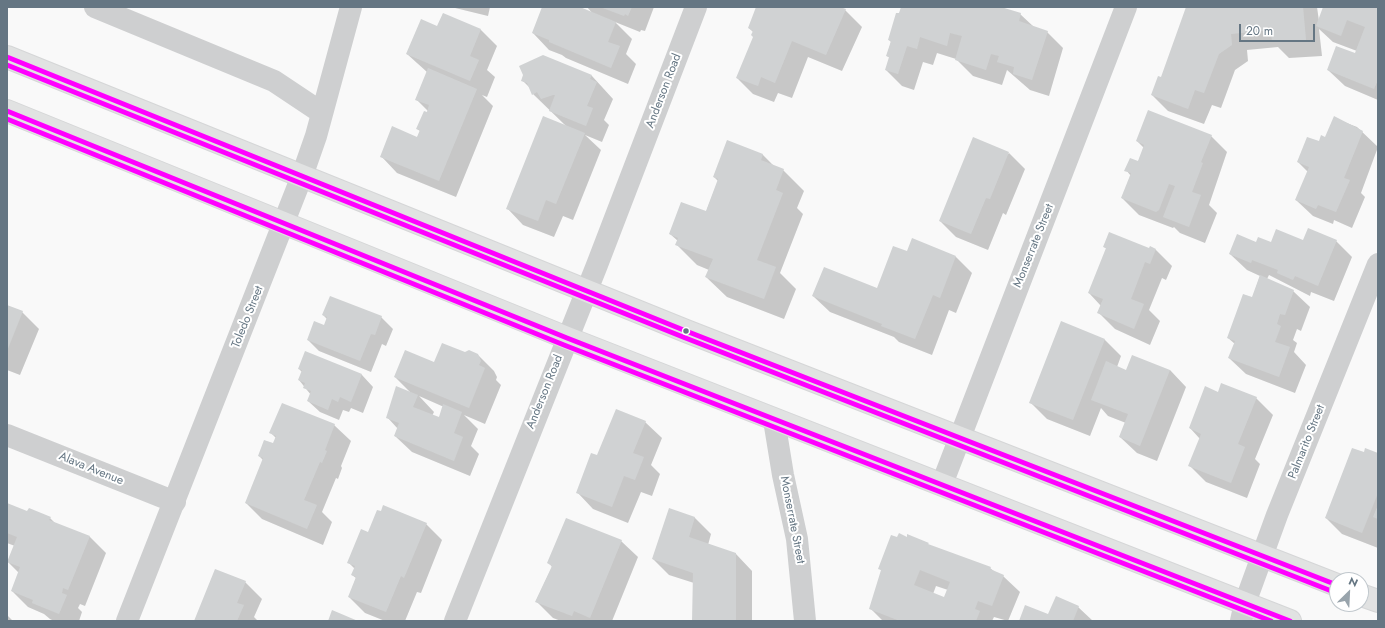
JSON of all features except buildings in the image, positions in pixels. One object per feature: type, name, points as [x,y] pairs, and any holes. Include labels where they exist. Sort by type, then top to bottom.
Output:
[{"type":"main road","points":[[7,57],[586,291],[1329,582]]},
{"type":"main road","points":[[7,111],[567,338],[774,420],[942,484],[1243,612],[1290,621]]},
{"type":"street","points":[[95,7],[274,81],[322,113]]},
{"type":"street","name":"Toledo Street","points":[[127,621],[302,176],[322,113],[351,7]]},
{"type":"street","name":"Anderson Road","points":[[455,621],[586,291],[696,7]]},
{"type":"street","name":"Monserrate Street","points":[[942,484],[1126,7]]},
{"type":"street","name":"Palmarito Street","points":[[1243,612],[1262,556],[1377,269]]},
{"type":"street","name":"Monserrate Street","points":[[774,420],[783,475],[797,539],[805,621]]},
{"type":"street","name":"Alava Avenue","points":[[7,435],[175,502]]},
{"type":"transit line","points":[[7,57],[686,331],[1329,582]]},
{"type":"transit line","points":[[7,65],[683,337],[1329,590]]},
{"type":"transit line","points":[[7,111],[567,338],[1290,621]]},
{"type":"transit line","points":[[7,119],[564,345],[1271,621]]}]
